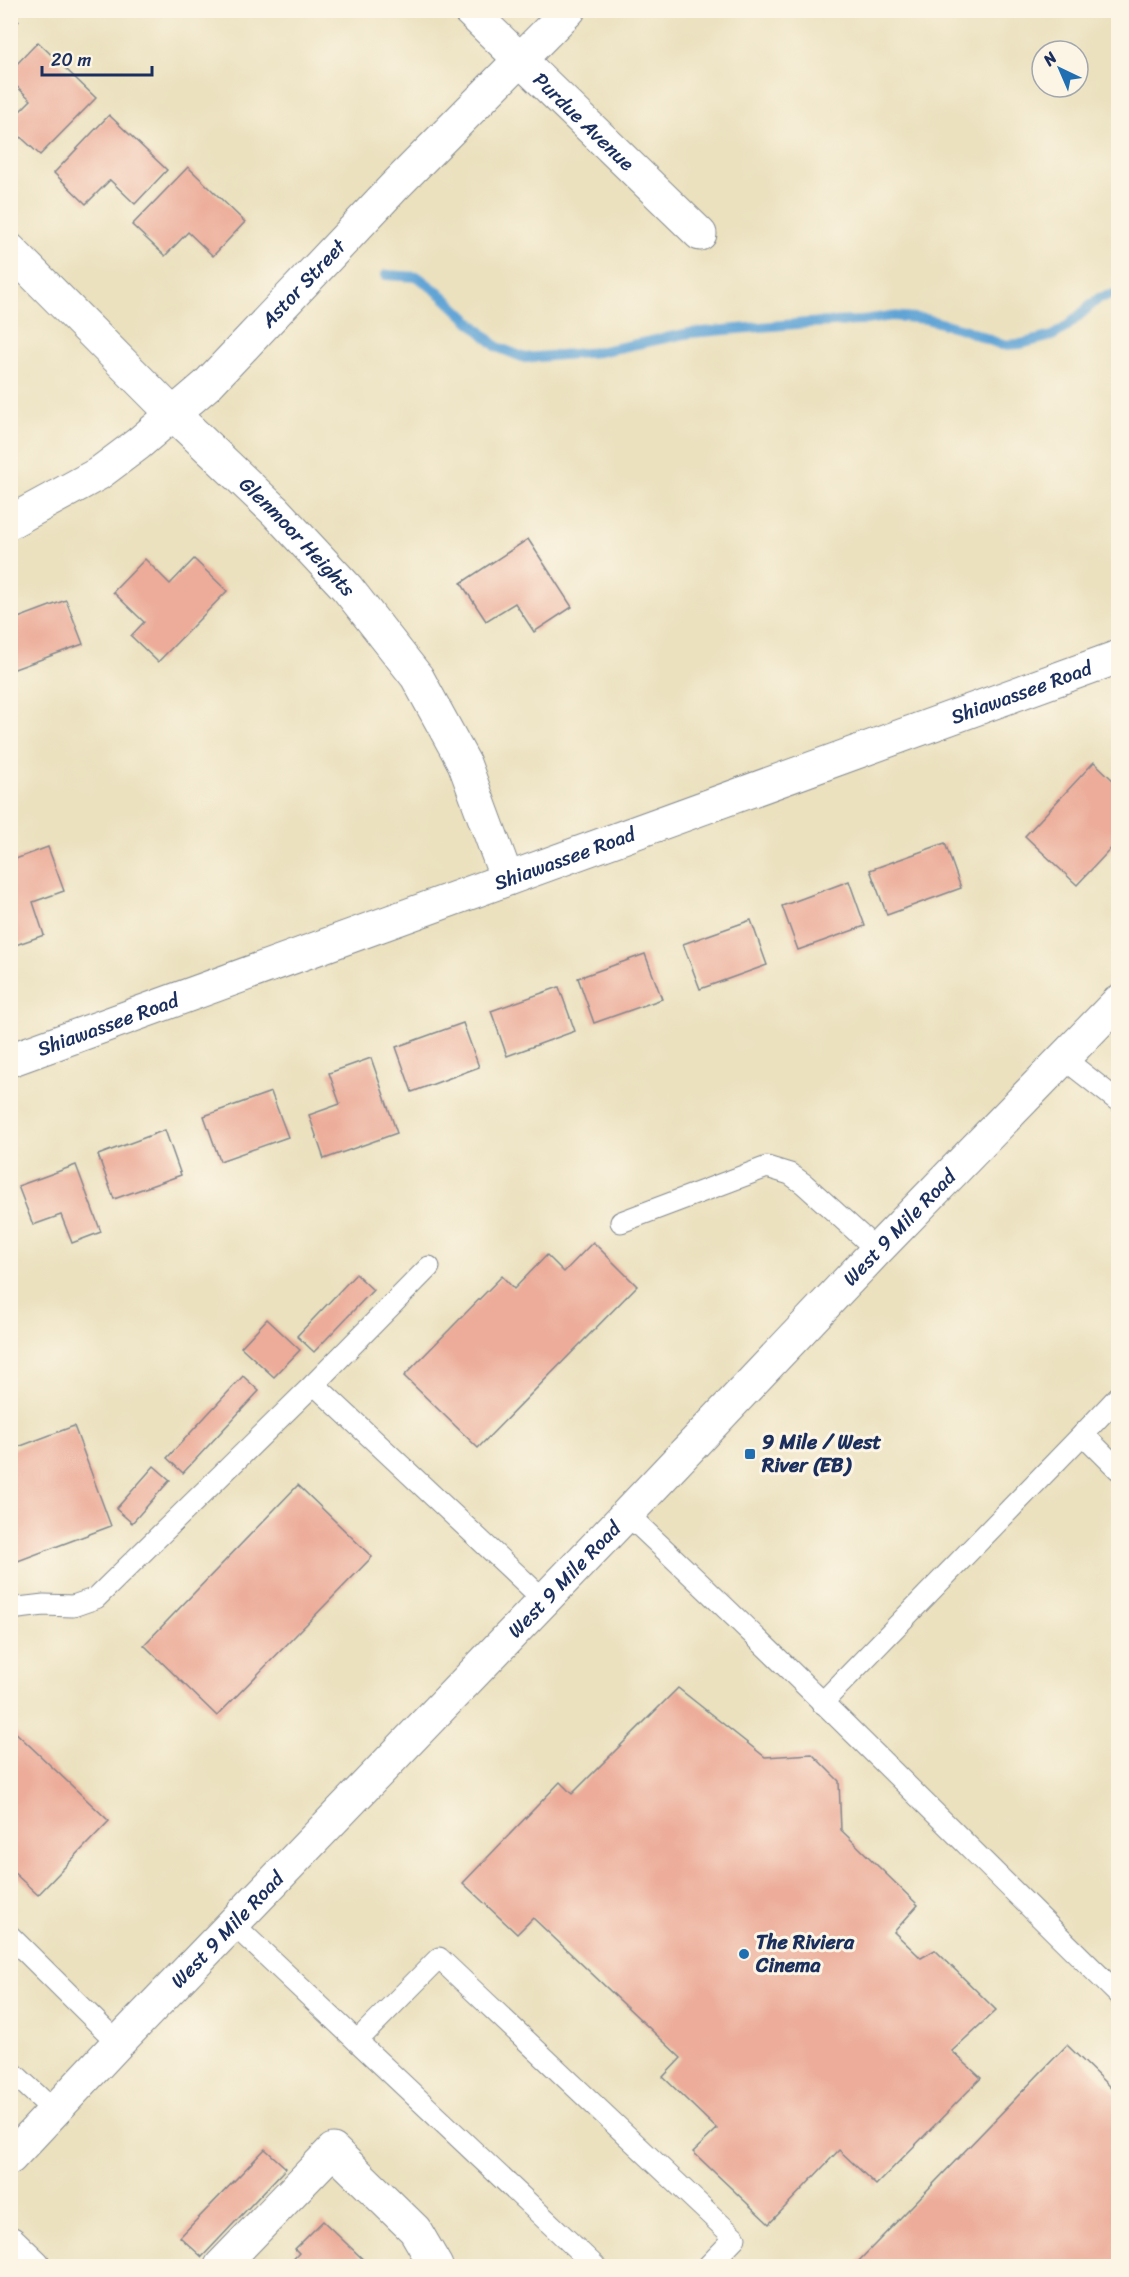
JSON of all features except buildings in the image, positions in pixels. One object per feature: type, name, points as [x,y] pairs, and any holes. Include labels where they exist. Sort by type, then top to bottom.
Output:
[{"type":"street","name":"Purdue Avenue","points":[[469,10],[700,234]]},
{"type":"street","name":"Astor Street","points":[[10,522],[98,474],[138,444],[207,385],[394,187],[569,10]]},
{"type":"street","name":"Glenmoor Heights","points":[[10,250],[172,414],[275,511],[347,588],[417,677],[464,763],[507,879]]},
{"type":"street","name":"Shiawassee Road","points":[[10,1060],[1119,657]]},
{"type":"street","name":"West 9 Mile Road","points":[[10,2158],[877,1250],[1119,1002]]},
{"type":"street","points":[[221,2266],[333,2150],[415,2230],[436,2266]]},
{"type":"street","points":[[10,2243],[34,2266]]},
{"type":"lane","points":[[1063,1058],[1119,1101]]},
{"type":"lane","points":[[621,1222],[767,1167],[790,1174],[804,1184],[877,1250]]},
{"type":"lane","points":[[10,1609],[44,1605],[73,1606],[96,1598],[314,1384],[429,1267]]},
{"type":"lane","points":[[314,1384],[544,1600]]},
{"type":"lane","points":[[822,1703],[1119,1397]]},
{"type":"lane","points":[[1083,1434],[1119,1469]]},
{"type":"lane","points":[[627,1514],[773,1652],[822,1703],[1116,1987]]},
{"type":"lane","points":[[233,1924],[595,2266]]},
{"type":"lane","points":[[10,1936],[118,2043]]},
{"type":"lane","points":[[357,2041],[439,1958],[735,2238],[708,2266]]},
{"type":"lane","points":[[10,2070],[55,2112]]},
{"type":"waterway","points":[[386,275],[418,277],[443,296],[497,347],[525,358],[598,352],[690,333],[859,321],[891,316],[926,319],[963,329],[1002,345],[1021,344],[1052,336],[1065,328],[1099,298],[1118,293]]},
{"type":"place","name":"9 Mile / West River (EB)","points":[[750,1454]]},
{"type":"place","name":"The Riviera Cinema","points":[[744,1954]]}]
